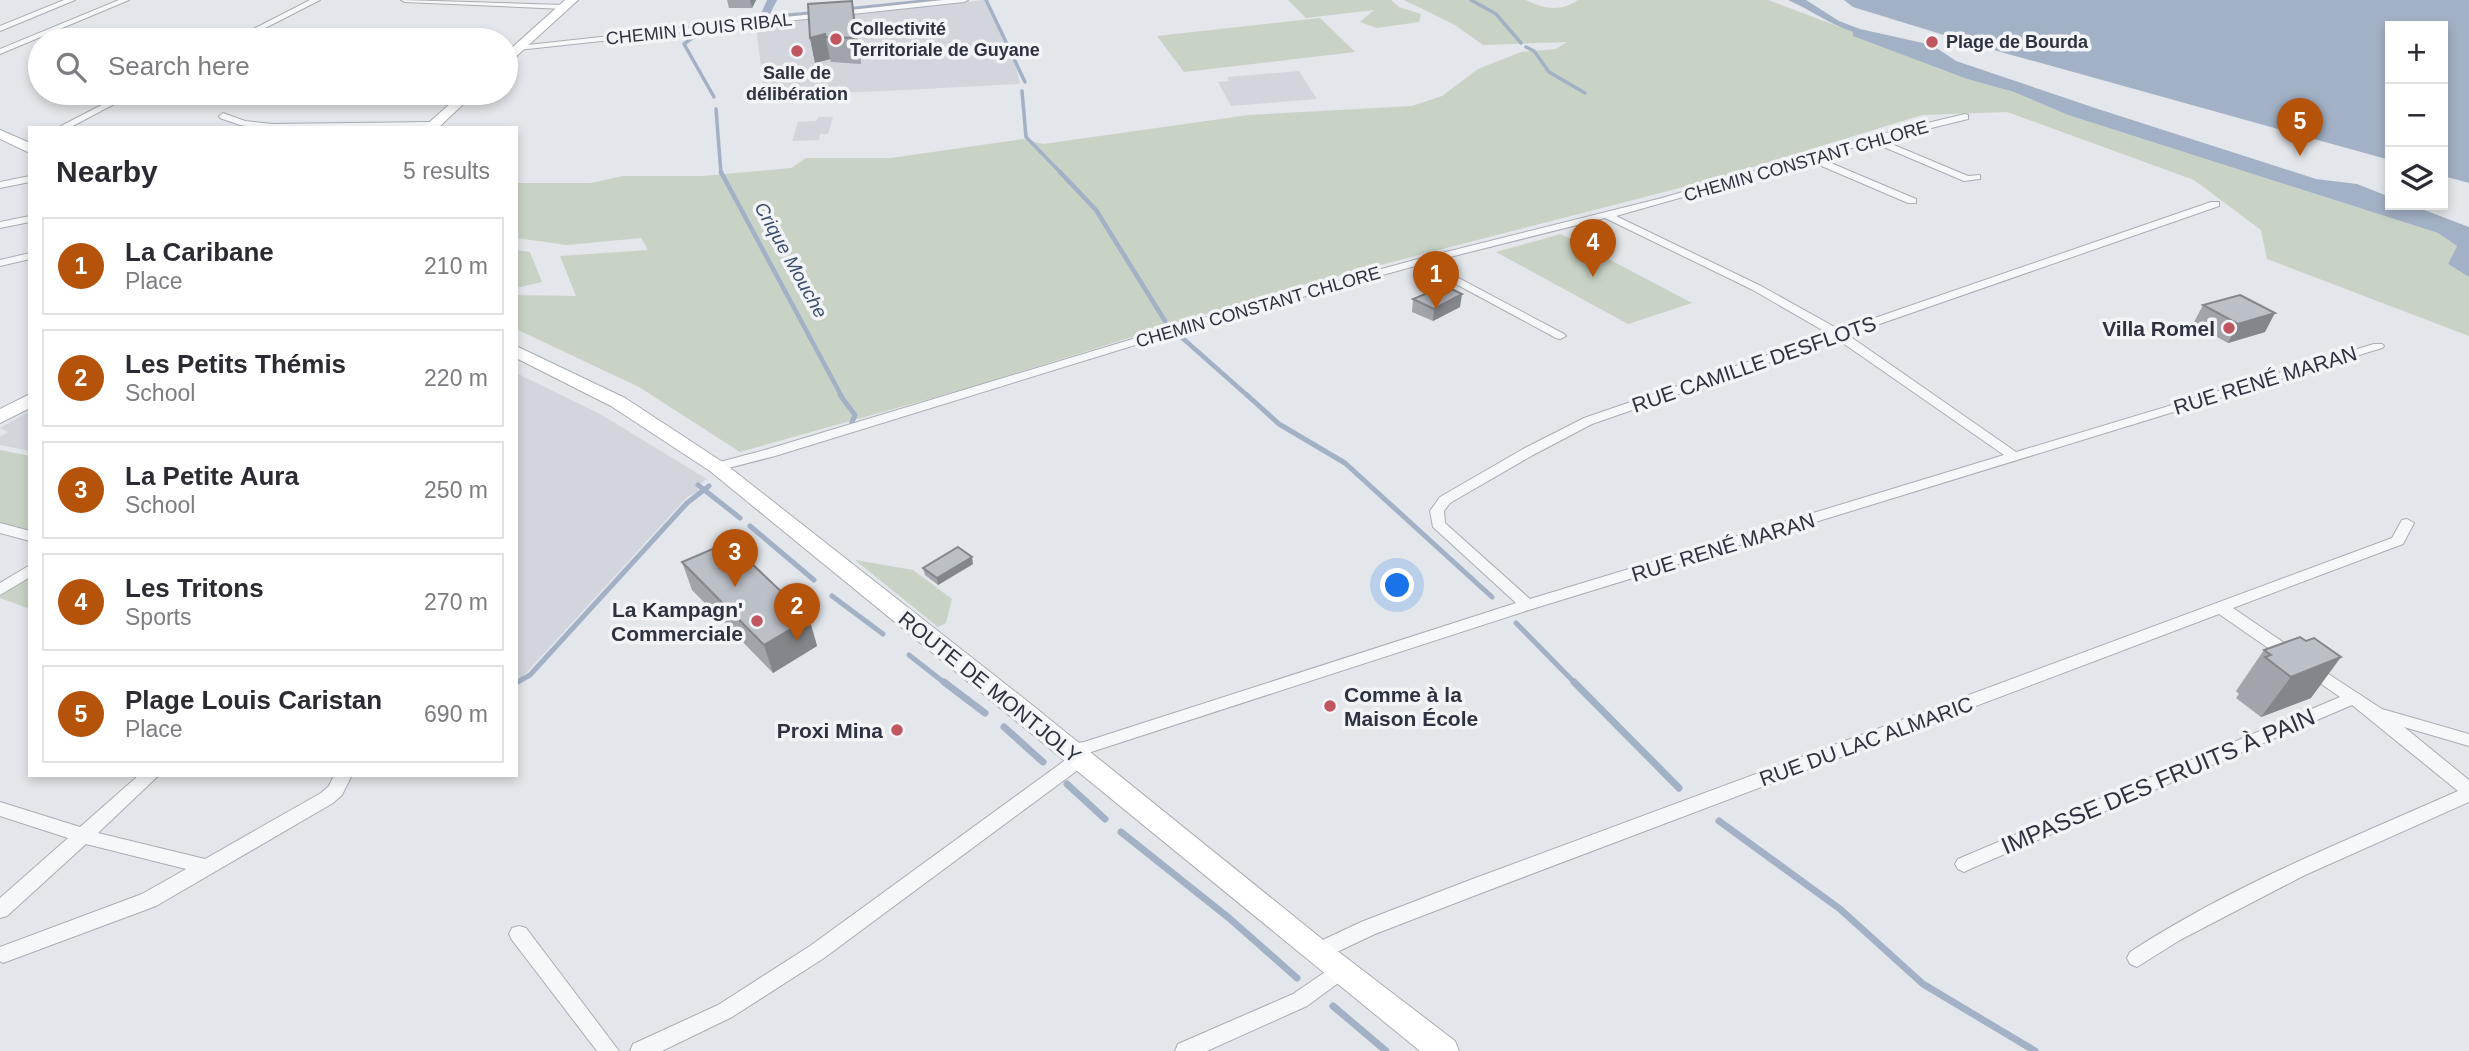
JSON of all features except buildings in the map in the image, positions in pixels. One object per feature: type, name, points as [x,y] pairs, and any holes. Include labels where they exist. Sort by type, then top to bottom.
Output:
[{"type":"main road","points":[[518,48],[568,4]]},
{"type":"main road","points":[[432,126],[455,105]]},
{"type":"main road","points":[[0,134],[28,147]]},
{"type":"main road","points":[[0,142],[28,147]]},
{"type":"main road","name":"ROUTE DE MONTJOLY","points":[[518,352],[618,402],[717,467],[1442,1050]]},
{"type":"main road","points":[[0,417],[16,404]]},
{"type":"street","points":[[0,29],[71,0]]},
{"type":"street","points":[[58,28],[125,0]]},
{"type":"street","points":[[260,28],[316,0]]},
{"type":"street","points":[[405,0],[568,4]]},
{"type":"street","name":"CHEMIN LOUIS RIBAL","points":[[518,48],[828,11],[964,0]]},
{"type":"street","points":[[0,52],[28,40]]},
{"type":"street","points":[[65,126],[107,105]]},
{"type":"street","points":[[223,116],[262,126],[432,126]]},
{"type":"street","name":"CHEMIN CONSTANT CHLORE","points":[[717,467],[771,453],[1193,324],[1422,261],[1666,200],[1872,139],[1965,117]]},
{"type":"street","points":[[1872,139],[1967,179],[1977,177]]},
{"type":"street","points":[[1811,158],[1912,201]]},
{"type":"street","points":[[0,185],[28,178]]},
{"type":"street","name":"RUE CAMILLE DESFLOTS","points":[[1527,605],[1438,524],[1437,511],[1445,500],[1588,421],[2215,204]]},
{"type":"street","points":[[1604,214],[1757,288],[1840,335],[2014,456]]},
{"type":"street","points":[[0,225],[28,219]]},
{"type":"street","points":[[0,263],[28,256]]},
{"type":"street","points":[[1434,268],[1560,336]]},
{"type":"street","name":"RUE RENÉ MARAN","points":[[1075,755],[1084,748],[1527,605],[2378,346]]},
{"type":"street","name":"RUE DU LAC ALMARIC","points":[[1317,952],[1368,928],[1478,886],[2398,541],[2407,523]]},
{"type":"street","points":[[0,528],[28,535]]},
{"type":"street","points":[[0,590],[28,571]]},
{"type":"street","points":[[2137,958],[2173,934],[2299,870],[2469,792],[2375,713],[2222,608]]},
{"type":"street","name":"IMPASSE DES FRUITS À PAIN","points":[[1964,864],[2353,698]]},
{"type":"street","points":[[2375,713],[2469,740]]},
{"type":"street","points":[[640,1051],[725,1011],[832,941],[1075,755]]},
{"type":"street","points":[[0,910],[149,777]]},
{"type":"street","points":[[3,954],[149,900],[327,798],[336,790],[341,777]]},
{"type":"street","points":[[0,810],[207,867]]},
{"type":"street","points":[[519,934],[609,1051]]},
{"type":"street","points":[[1185,1051],[1300,1000],[1341,970]]},
{"type":"shaded area","points":[[984,0],[1016,67],[1020,84],[831,93],[830,87],[764,91],[756,26]]},
{"type":"shaded area","points":[[1299,71],[1317,99],[1231,106],[1218,82],[1229,81],[1227,77]]},
{"type":"shaded area","points":[[818,117],[833,117],[828,134],[820,134],[819,140],[792,141],[798,122],[816,121]]},
{"type":"shaded area","points":[[518,374],[600,414],[707,479],[696,487],[699,491],[687,497],[518,682]]},
{"type":"shaded area","points":[[28,412],[28,451],[0,445],[0,437],[8,432],[0,428]]},
{"type":"green space","points":[[1288,0],[1391,0],[1399,7],[1421,14],[1419,22],[1377,28],[1360,22],[1374,10],[1306,18]]},
{"type":"green space","points":[[1404,0],[1526,0],[1559,8],[1578,0],[1768,0],[1853,32],[1854,36],[1967,79],[2014,92],[2068,115],[2438,233],[2457,246],[2448,264],[2469,277],[2469,336],[2267,259],[2261,230],[2194,180],[2007,112],[1922,115],[1707,181],[1291,288],[961,390],[740,452],[639,387],[518,330],[518,295],[576,296],[560,256],[648,250],[641,238],[567,245],[518,238],[518,183],[591,183],[623,176],[703,176],[791,168],[806,158],[891,158],[1023,139],[1043,144],[1249,115],[1412,106],[1442,96],[1478,69],[1521,52],[1556,49],[1567,42],[1483,45],[1455,25]]},
{"type":"green space","points":[[1320,18],[1355,52],[1184,72],[1157,36]]},
{"type":"green space","points":[[1561,234],[1692,303],[1628,324],[1496,252]]},
{"type":"green space","points":[[518,250],[530,252],[542,282],[518,288]]},
{"type":"green space","points":[[0,450],[28,456],[28,530],[0,523]]},
{"type":"green space","points":[[855,560],[913,570],[952,599],[946,623],[938,627]]},
{"type":"green space","points":[[28,577],[28,608],[0,596]]},
{"type":"water","points":[[1788,0],[1806,0],[1839,21],[1860,29],[1932,45],[1956,61],[2098,109],[2316,179],[2357,184],[2385,195],[2385,210],[2424,210],[2469,227],[2469,277],[2448,264],[2457,246],[2438,233],[2068,115],[2014,92],[1967,79],[1853,36],[1853,32]]},
{"type":"water","points":[[1844,0],[2469,0],[2469,183],[2448,177],[2448,21],[2385,21],[2385,159],[1983,47],[1853,7]]},
{"type":"waterway","name":"Crique Mouche","points":[[741,23],[763,20],[772,0]]},
{"type":"waterway","points":[[848,9],[935,0]]},
{"type":"waterway","points":[[986,0],[1025,82]]},
{"type":"waterway","points":[[1471,0],[1496,14],[1521,43]]},
{"type":"waterway","points":[[777,16],[813,13]]},
{"type":"waterway","name":"Crique Mouche","points":[[700,32],[684,44],[714,97]]},
{"type":"waterway","points":[[1526,47],[1534,51],[1549,72],[1585,93]]},
{"type":"waterway","points":[[1022,91],[1026,137],[1062,174]]},
{"type":"waterway","name":"Crique Mouche","points":[[716,109],[721,174]]},
{"type":"waterway","name":"Crique Mouche","points":[[721,172],[842,397]]},
{"type":"waterway","points":[[1060,172],[1096,210],[1165,321]]},
{"type":"waterway","points":[[1179,335],[1249,397]]},
{"type":"waterway","name":"Crique Mouche","points":[[840,395],[855,415],[852,422]]},
{"type":"waterway","points":[[1247,395],[1279,424],[1345,463],[1492,597]]},
{"type":"waterway","points":[[698,485],[704,490]]},
{"type":"waterway","points":[[704,490],[709,486]]},
{"type":"waterway","points":[[518,682],[530,675],[687,503],[704,490]]},
{"type":"waterway","points":[[704,490],[740,518]]},
{"type":"waterway","points":[[750,526],[814,580]]},
{"type":"waterway","points":[[832,596],[883,634]]},
{"type":"waterway","points":[[1516,623],[1576,684]]},
{"type":"waterway","points":[[909,655],[946,684]]},
{"type":"waterway","points":[[944,682],[985,713]]},
{"type":"waterway","points":[[1574,682],[1679,788]]},
{"type":"waterway","points":[[1004,727],[1043,762]]},
{"type":"waterway","points":[[1067,784],[1105,819]]},
{"type":"waterway","points":[[1719,821],[1840,909],[1923,984],[2035,1051]]},
{"type":"waterway","points":[[1121,832],[1229,918],[1297,978]]},
{"type":"waterway","points":[[1333,1006],[1386,1051]]},
{"type":"place","name":"Collectivité Territoriale de Guyane","points":[[836,39]]},
{"type":"place","name":"Plage de Bourda","points":[[1932,42]]},
{"type":"place","name":"Salle de délibération","points":[[797,51]]},
{"type":"place","name":"Plage Louis Caristan","points":[[2300,156]]},
{"type":"place","name":"Les Tritons","points":[[1593,277]]},
{"type":"place","name":"La Caribane","points":[[1436,309]]},
{"type":"place","name":"Villa Romel","points":[[2229,328]]},
{"type":"place","name":"La Petite Aura","points":[[735,587]]},
{"type":"place","name":"La Kampagn' Commerciale","points":[[757,621]]},
{"type":"place","name":"Les Petits Thémis","points":[[797,641]]},
{"type":"place","name":"Comme à la Maison École","points":[[1330,706]]},
{"type":"place","name":"Proxi Mina","points":[[897,730]]}]
